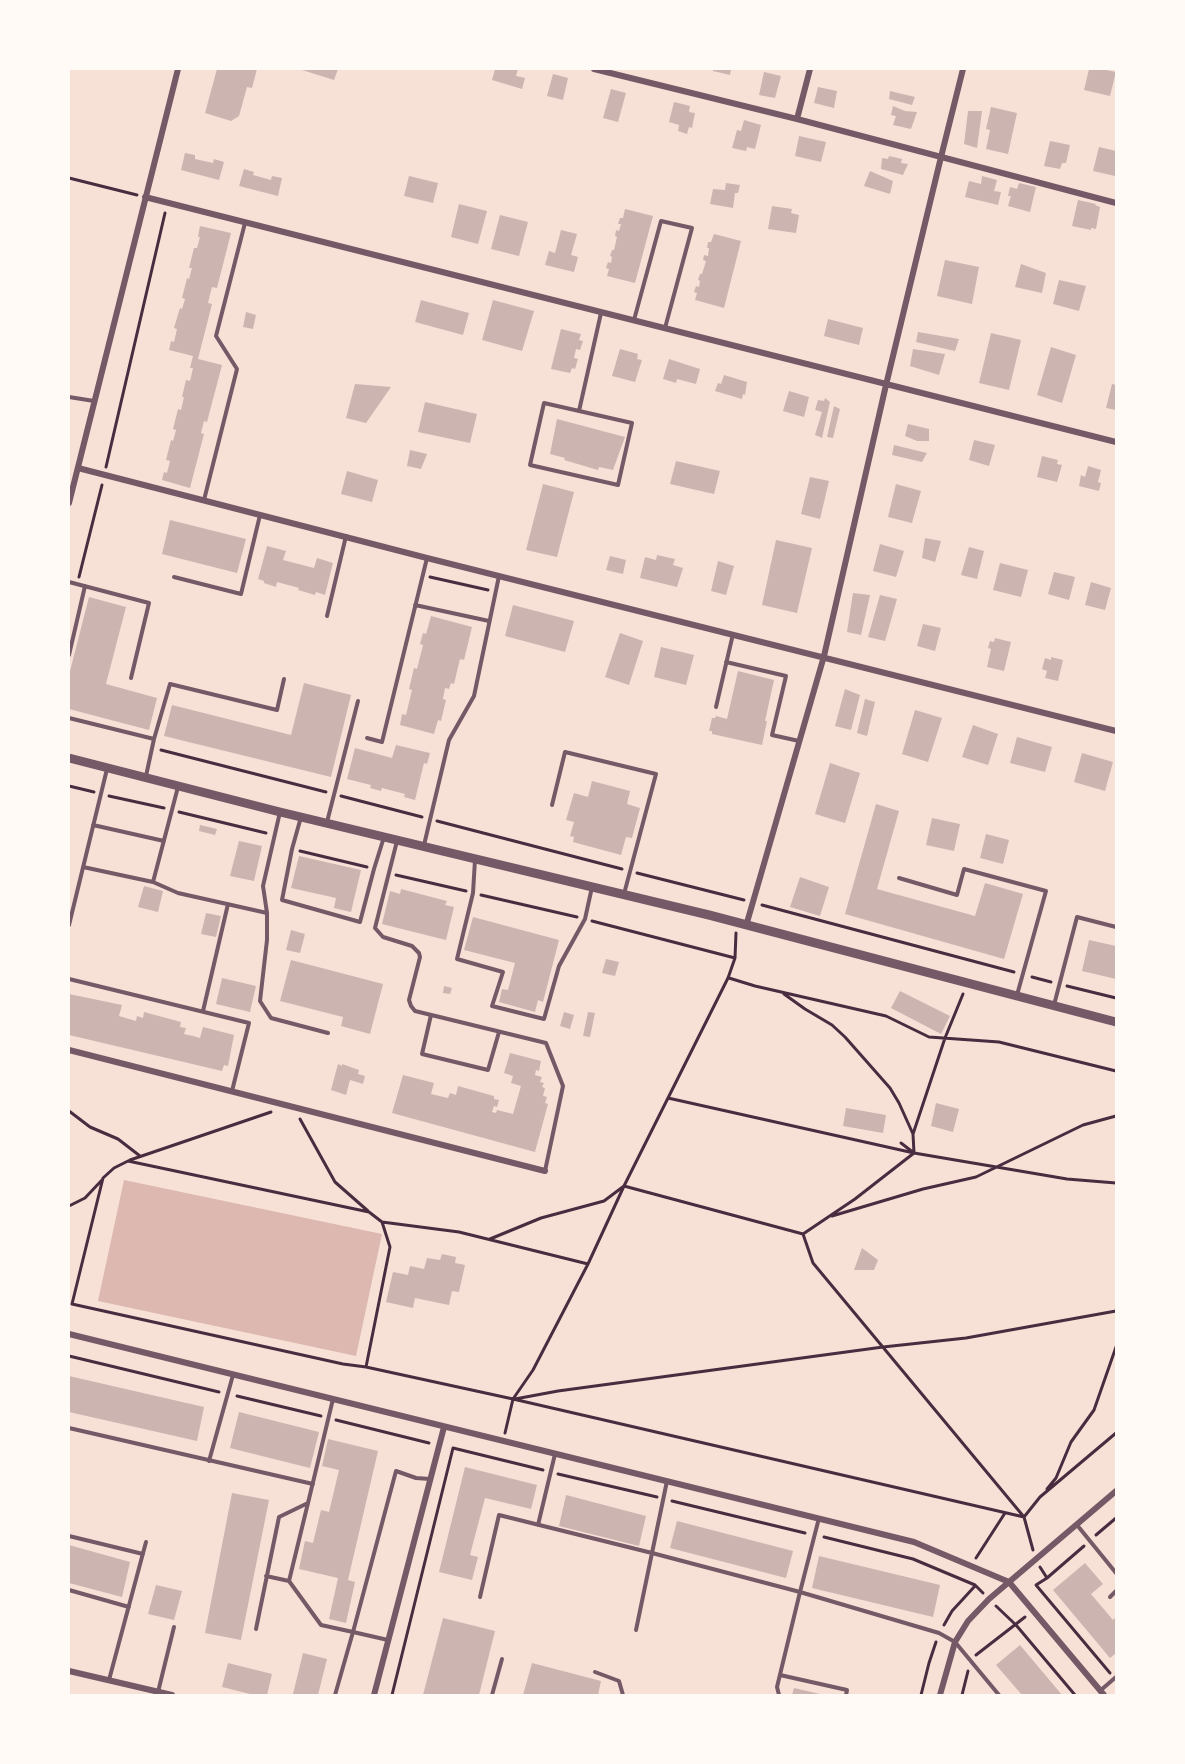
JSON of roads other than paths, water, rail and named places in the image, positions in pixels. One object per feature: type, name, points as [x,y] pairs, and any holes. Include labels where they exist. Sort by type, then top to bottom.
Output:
[{"type":"street","points":[[69,502],[178,69]]},
{"type":"street","points":[[594,69],[797,119],[1116,203]]},
{"type":"street","points":[[797,119],[810,69]]},
{"type":"street","points":[[746,926],[824,657],[886,385],[963,69]]},
{"type":"street","points":[[145,197],[1116,442]]},
{"type":"street","points":[[78,468],[1116,731]]},
{"type":"street","points":[[69,758],[280,812],[624,895],[1116,1022]]},
{"type":"street","points":[[69,1050],[544,1171]]},
{"type":"street","points":[[69,1334],[914,1542],[1009,1582],[1102,1693]]},
{"type":"street","points":[[374,1695],[444,1427]]},
{"type":"street","points":[[940,1695],[955,1642],[968,1621],[1035,1558],[1116,1491]]},
{"type":"street","points":[[69,1671],[172,1695]]},
{"type":"lane","points":[[633,321],[661,221],[692,228],[665,329]]},
{"type":"lane","points":[[204,500],[237,369],[216,336],[245,222]]},
{"type":"lane","points":[[579,411],[601,313]]},
{"type":"lane","points":[[69,397],[94,400]]},
{"type":"lane","points":[[544,403],[579,411],[632,423],[618,485],[530,465],[544,403]]},
{"type":"lane","points":[[174,577],[241,594],[261,514]]},
{"type":"lane","points":[[327,616],[346,536]]},
{"type":"lane","points":[[367,738],[382,742],[427,558]]},
{"type":"lane","points":[[423,846],[449,740],[474,696],[499,576]]},
{"type":"lane","points":[[69,582],[149,603],[131,678]]},
{"type":"lane","points":[[69,656],[85,586]]},
{"type":"lane","points":[[415,605],[489,621]]},
{"type":"lane","points":[[716,707],[733,634]]},
{"type":"lane","points":[[726,662],[786,676],[772,735],[799,741]]},
{"type":"lane","points":[[145,777],[170,684],[277,710],[284,679]]},
{"type":"lane","points":[[327,822],[358,701]]},
{"type":"lane","points":[[69,718],[154,739]]},
{"type":"lane","points":[[552,806],[565,752],[656,774],[624,895]]},
{"type":"lane","points":[[69,925],[107,768]]},
{"type":"lane","points":[[153,882],[178,785]]},
{"type":"lane","points":[[280,812],[263,886],[267,913],[267,940],[260,1001],[271,1018],[328,1034]]},
{"type":"lane","points":[[301,816],[282,900],[360,922],[384,837]]},
{"type":"lane","points":[[93,825],[164,841]]},
{"type":"lane","points":[[397,840],[375,928],[383,937],[412,946],[417,950],[420,957],[410,1003],[415,1011],[546,1043],[563,1086],[544,1171]]},
{"type":"lane","points":[[475,859],[473,893],[457,959],[503,972],[492,1006],[544,1020],[559,966],[585,919],[592,887]]},
{"type":"lane","points":[[83,867],[153,882],[178,893],[267,913]]},
{"type":"lane","points":[[899,878],[957,894],[964,869],[1046,891],[1017,996]]},
{"type":"lane","points":[[202,1012],[228,904]]},
{"type":"lane","points":[[1054,1006],[1077,917],[1116,927]]},
{"type":"lane","points":[[69,979],[249,1023],[232,1091]]},
{"type":"lane","points":[[431,1015],[422,1054],[488,1071],[499,1032]]},
{"type":"lane","points":[[209,1461],[233,1375]]},
{"type":"lane","points":[[289,1581],[333,1399]]},
{"type":"lane","points":[[69,1428],[313,1484]]},
{"type":"lane","points":[[538,1525],[555,1454]]},
{"type":"lane","points":[[334,1695],[396,1471],[416,1478],[430,1479]]},
{"type":"lane","points":[[636,1630],[667,1481]]},
{"type":"lane","points":[[256,1629],[279,1517],[308,1503]]},
{"type":"lane","points":[[480,1597],[499,1515],[800,1592],[939,1633],[955,1642],[999,1695]]},
{"type":"lane","points":[[779,1695],[777,1687],[819,1518]]},
{"type":"lane","points":[[1076,1524],[1116,1573]]},
{"type":"lane","points":[[69,1536],[143,1554]]},
{"type":"lane","points":[[109,1680],[146,1542]]},
{"type":"lane","points":[[266,1576],[289,1581],[321,1625],[388,1640]]},
{"type":"lane","points":[[69,1590],[129,1606]]},
{"type":"lane","points":[[1110,1597],[1116,1591]]},
{"type":"lane","points":[[158,1692],[174,1627]]},
{"type":"lane","points":[[492,1695],[502,1659]]},
{"type":"lane","points":[[595,1672],[619,1682],[623,1695]]},
{"type":"lane","points":[[780,1675],[847,1690],[846,1695]]},
{"type":"lane","points":[[1102,1693],[1115,1677]]}]
